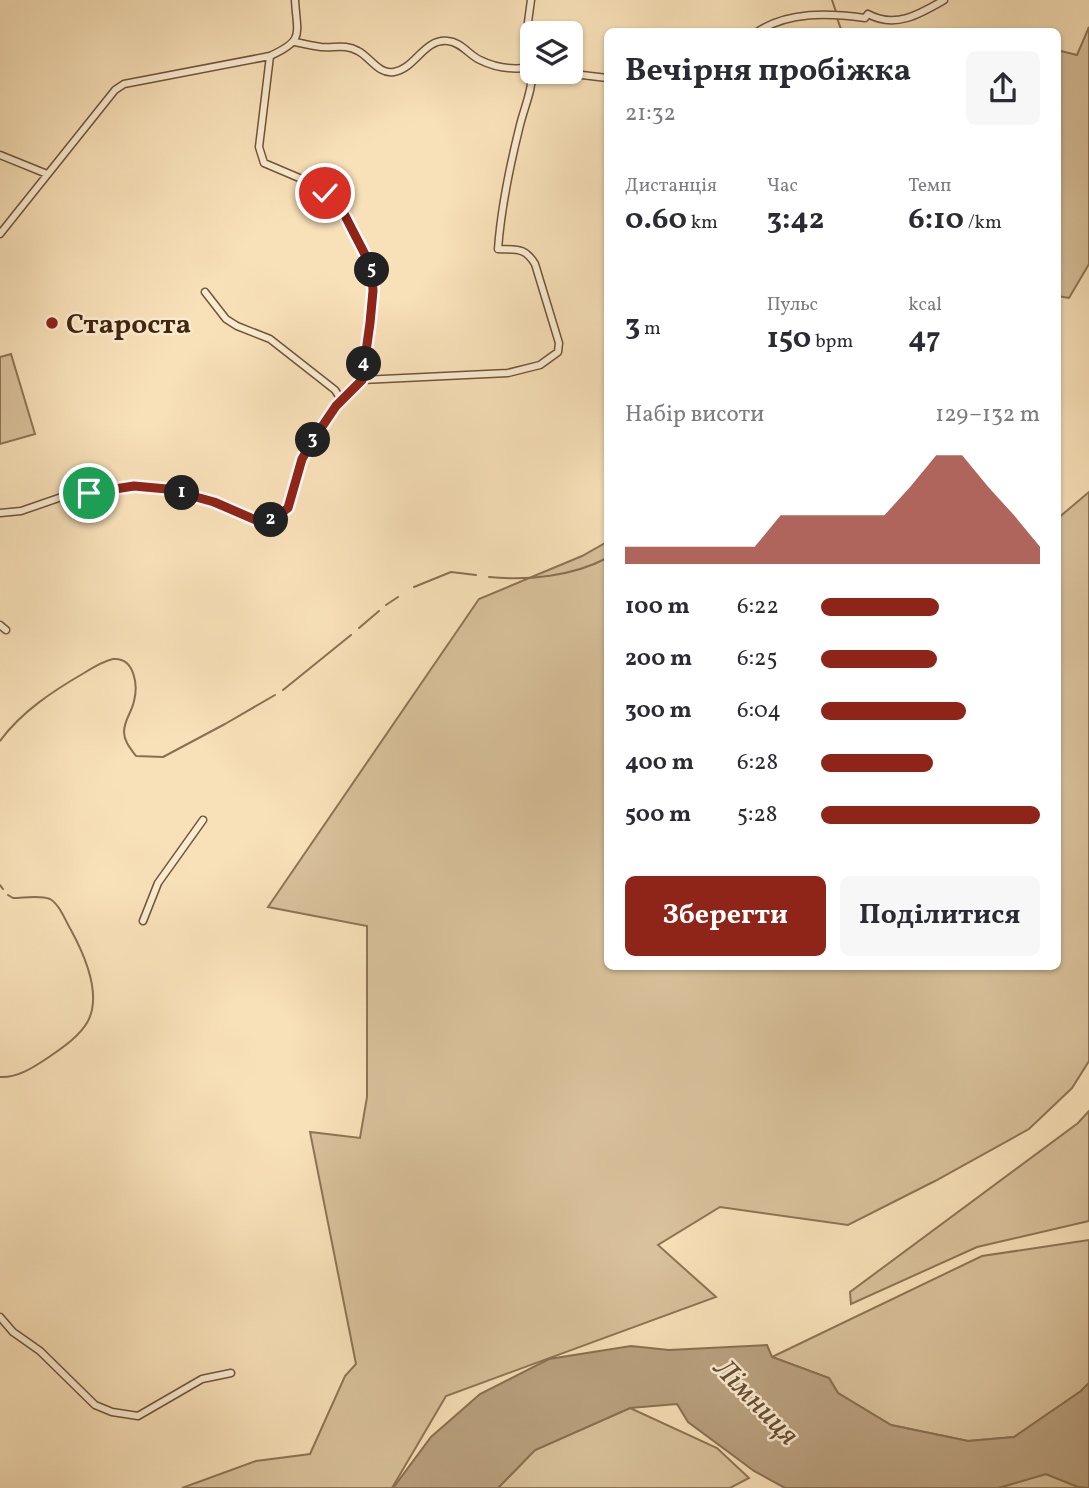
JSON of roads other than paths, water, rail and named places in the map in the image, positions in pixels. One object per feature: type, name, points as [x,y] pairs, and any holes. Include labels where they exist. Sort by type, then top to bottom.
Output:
[{"type":"street","points":[[0,234],[116,90],[124,84],[270,56],[288,48],[295,42],[297,34],[295,0]]},
{"type":"street","points":[[528,21],[531,0]]},
{"type":"street","points":[[766,28],[786,19],[830,14],[865,18],[868,14],[880,20],[892,21],[908,18],[944,0]]},
{"type":"street","points":[[295,42],[320,47],[349,46],[361,52],[382,71],[393,73],[404,68],[433,43],[449,40],[478,60],[520,70]]},
{"type":"street","points":[[0,513],[21,511],[76,492],[102,493],[134,486],[167,489],[214,502],[258,521],[272,520],[288,508],[302,459],[320,428],[362,380],[373,291],[372,268],[340,206],[304,180],[264,163],[259,147],[270,56]]},
{"type":"street","points":[[583,75],[604,78]]},
{"type":"street","points":[[362,380],[515,372],[540,365],[558,352],[559,343],[530,254],[521,250],[498,249],[506,192],[532,84]]},
{"type":"street","points":[[0,155],[47,174]]},
{"type":"street","points":[[205,292],[226,319],[270,339],[329,384],[342,401]]},
{"type":"street","points":[[143,921],[158,883],[203,820]]},
{"type":"street","points":[[0,1317],[13,1332],[40,1351],[95,1405],[112,1412],[138,1416],[202,1379],[231,1373]]},
{"type":"water","name":"Лімниця","points":[[767,1345],[772,1357],[829,1378],[838,1393],[891,1425],[968,1441],[1014,1437],[1089,1383],[1089,1488],[1078,1487],[1046,1474],[998,1488],[785,1488],[754,1471],[688,1422],[677,1404],[630,1408],[535,1450],[498,1488],[393,1488],[431,1437],[480,1394],[549,1359],[631,1346],[669,1350]]},
{"type":"waterway","points":[[832,0],[836,12]]},
{"type":"waterway","points":[[837,18],[841,28]]},
{"type":"waterway","points":[[489,577],[550,576],[580,569],[604,559]]},
{"type":"waterway","points":[[414,587],[451,572],[476,575]]},
{"type":"waterway","points":[[386,605],[398,597]]},
{"type":"waterway","points":[[359,628],[379,611]]},
{"type":"waterway","points":[[283,690],[351,635]]},
{"type":"waterway","points":[[0,741],[28,711],[49,695],[94,667],[113,659],[126,663],[135,681],[134,701],[124,732],[126,741],[136,756],[163,757],[275,695]]},
{"type":"waterway","points":[[0,885],[3,889]]},
{"type":"waterway","points":[[0,1077],[26,1071],[70,1041],[88,1021],[93,999],[86,962],[57,905],[46,898],[13,898],[8,895]]},
{"type":"place","name":"Староста","points":[[52,323]]}]
